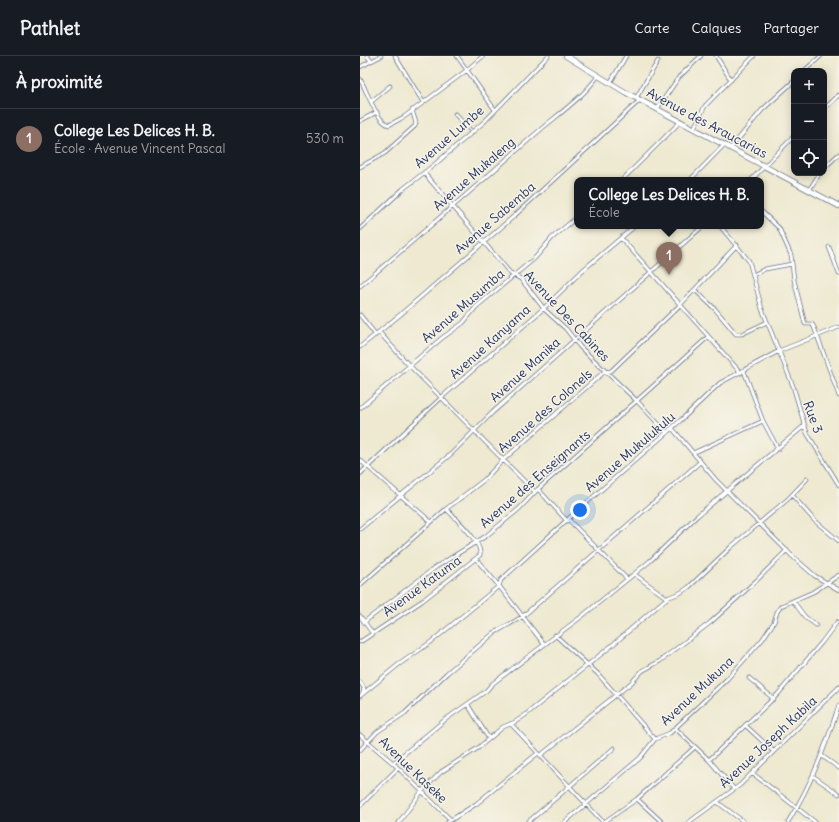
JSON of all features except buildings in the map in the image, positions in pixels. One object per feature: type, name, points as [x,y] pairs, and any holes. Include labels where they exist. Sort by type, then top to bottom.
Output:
[{"type":"street","points":[[367,56],[371,61]]},
{"type":"street","points":[[360,67],[380,56]]},
{"type":"street","points":[[395,56],[423,102]]},
{"type":"street","points":[[457,56],[495,110]]},
{"type":"street","points":[[360,80],[377,112],[385,124],[389,125],[468,70],[483,56]]},
{"type":"street","name":"Avenue Lumbe","points":[[360,229],[403,189],[472,132],[548,56]]},
{"type":"street","name":"Avenue des Araucarias","points":[[567,56],[638,99],[682,121],[839,206]]},
{"type":"street","points":[[610,83],[626,56]]},
{"type":"street","points":[[657,109],[679,77],[701,56]]},
{"type":"street","points":[[716,56],[731,80]]},
{"type":"street","points":[[694,128],[705,106],[754,56]]},
{"type":"street","points":[[807,68],[821,56]]},
{"type":"street","name":"Avenue Sabemba","points":[[360,347],[378,334],[483,241],[513,217],[638,99],[658,61]]},
{"type":"street","name":"Avenue Mukaleng","points":[[360,286],[406,249],[553,118],[585,92],[598,76]]},
{"type":"street","points":[[731,148],[762,110],[791,84]]},
{"type":"street","points":[[372,101],[390,86]]},
{"type":"street","points":[[827,106],[839,95]]},
{"type":"street","points":[[360,167],[385,152],[415,126],[416,123],[412,110]]},
{"type":"street","points":[[360,121],[377,112]]},
{"type":"street","points":[[455,114],[472,132]]},
{"type":"street","points":[[625,177],[682,121]]},
{"type":"street","points":[[754,177],[791,139]]},
{"type":"street","points":[[693,177],[724,145]]},
{"type":"street","points":[[827,165],[839,154]]},
{"type":"street","name":"Avenue Des Cabines","points":[[424,173],[511,274],[515,275],[526,284],[544,308],[566,329],[574,340],[638,401],[667,433]]},
{"type":"street","points":[[809,190],[818,176]]},
{"type":"street","points":[[764,214],[780,230],[791,254],[805,324],[813,325],[839,396]]},
{"type":"street","name":"Avenue Musumba","points":[[360,408],[442,338],[463,323],[476,307],[535,258],[552,238],[574,220]]},
{"type":"street","name":"Avenue Kanyama","points":[[360,474],[442,397],[544,308],[583,270],[632,229]]},
{"type":"street","name":"Avenue Manika","points":[[360,528],[451,454],[474,430],[700,229]]},
{"type":"street","name":"Rue 3","points":[[723,229],[748,259],[767,322],[793,386],[804,426],[809,438],[839,485]]},
{"type":"street","points":[[621,238],[708,337],[742,372],[763,421],[778,449]]},
{"type":"street","name":"Avenue des Colonels","points":[[360,585],[422,532],[446,509],[484,480],[503,460],[606,372],[611,371],[695,290],[737,245]]},
{"type":"street","points":[[830,247],[839,274]]},
{"type":"street","points":[[753,275],[765,269],[792,264]]},
{"type":"street","points":[[695,290],[715,309],[736,334],[740,334],[767,322]]},
{"type":"street","points":[[360,315],[503,460],[537,490],[627,580]]},
{"type":"street","name":"Avenue Mukulukulu","points":[[361,695],[398,665],[431,642],[499,586],[501,580],[667,433],[713,388],[724,380],[742,372],[779,351],[839,327]]},
{"type":"street","name":"Avenue des Enseignants","points":[[364,622],[430,572],[486,536],[519,509],[537,490],[708,337]]},
{"type":"street","points":[[693,453],[763,421]]},
{"type":"street","points":[[393,763],[440,724],[468,704],[555,635],[581,617],[627,580],[697,516],[729,491],[804,426]]},
{"type":"street","points":[[672,428],[700,462],[787,550],[814,576],[839,590]]},
{"type":"street","points":[[360,460],[369,466],[431,522]]},
{"type":"street","points":[[360,750],[381,728],[405,713],[447,673],[494,633],[522,617],[700,462]]},
{"type":"street","points":[[398,822],[422,791],[441,772],[489,739],[503,727],[511,724],[630,631],[667,598],[685,590],[732,546],[761,523],[792,495],[807,479]]},
{"type":"street","points":[[792,495],[814,520],[839,542]]},
{"type":"street","points":[[446,509],[475,542],[481,552],[476,559],[544,644]]},
{"type":"street","points":[[449,821],[476,804],[617,695],[634,681],[642,671],[660,661],[711,622],[787,550]]},
{"type":"street","name":"Avenue Katuma","points":[[360,642],[422,601],[476,559]]},
{"type":"street","points":[[634,574],[667,598]]},
{"type":"street","name":"Avenue Mukuna","points":[[564,822],[640,758],[655,739],[667,734],[675,728],[746,659],[774,622],[780,608],[839,575]]},
{"type":"street","points":[[793,601],[804,617],[816,625]]},
{"type":"street","points":[[360,616],[373,634]]},
{"type":"street","points":[[709,760],[774,699],[806,662],[837,622]]},
{"type":"street","points":[[555,635],[588,664],[655,739]]},
{"type":"street","points":[[750,678],[774,699]]},
{"type":"street","points":[[360,682],[364,688],[361,695]]},
{"type":"street","name":"Avenue Joseph Kabila","points":[[689,822],[734,789],[752,773],[839,687]]},
{"type":"street","points":[[468,704],[489,739]]},
{"type":"street","points":[[788,822],[822,756],[839,705]]},
{"type":"street","points":[[835,717],[839,719]]},
{"type":"street","points":[[511,724],[585,804],[604,822],[637,798],[695,747]]},
{"type":"street","points":[[745,725],[773,751]]},
{"type":"street","points":[[675,728],[709,760],[734,789]]},
{"type":"street","name":"Avenue Kaseke","points":[[360,735],[393,763],[422,791],[449,821]]},
{"type":"street","points":[[528,822],[614,748]]},
{"type":"street","points":[[822,756],[839,768]]},
{"type":"street","points":[[360,806],[398,768]]},
{"type":"street","points":[[752,773],[815,822]]},
{"type":"street","points":[[813,776],[839,794]]},
{"type":"street","points":[[637,798],[662,822]]},
{"type":"street","points":[[717,802],[744,822]]},
{"type":"place","name":"College Les Delices H. B.","points":[[669,275]]}]
